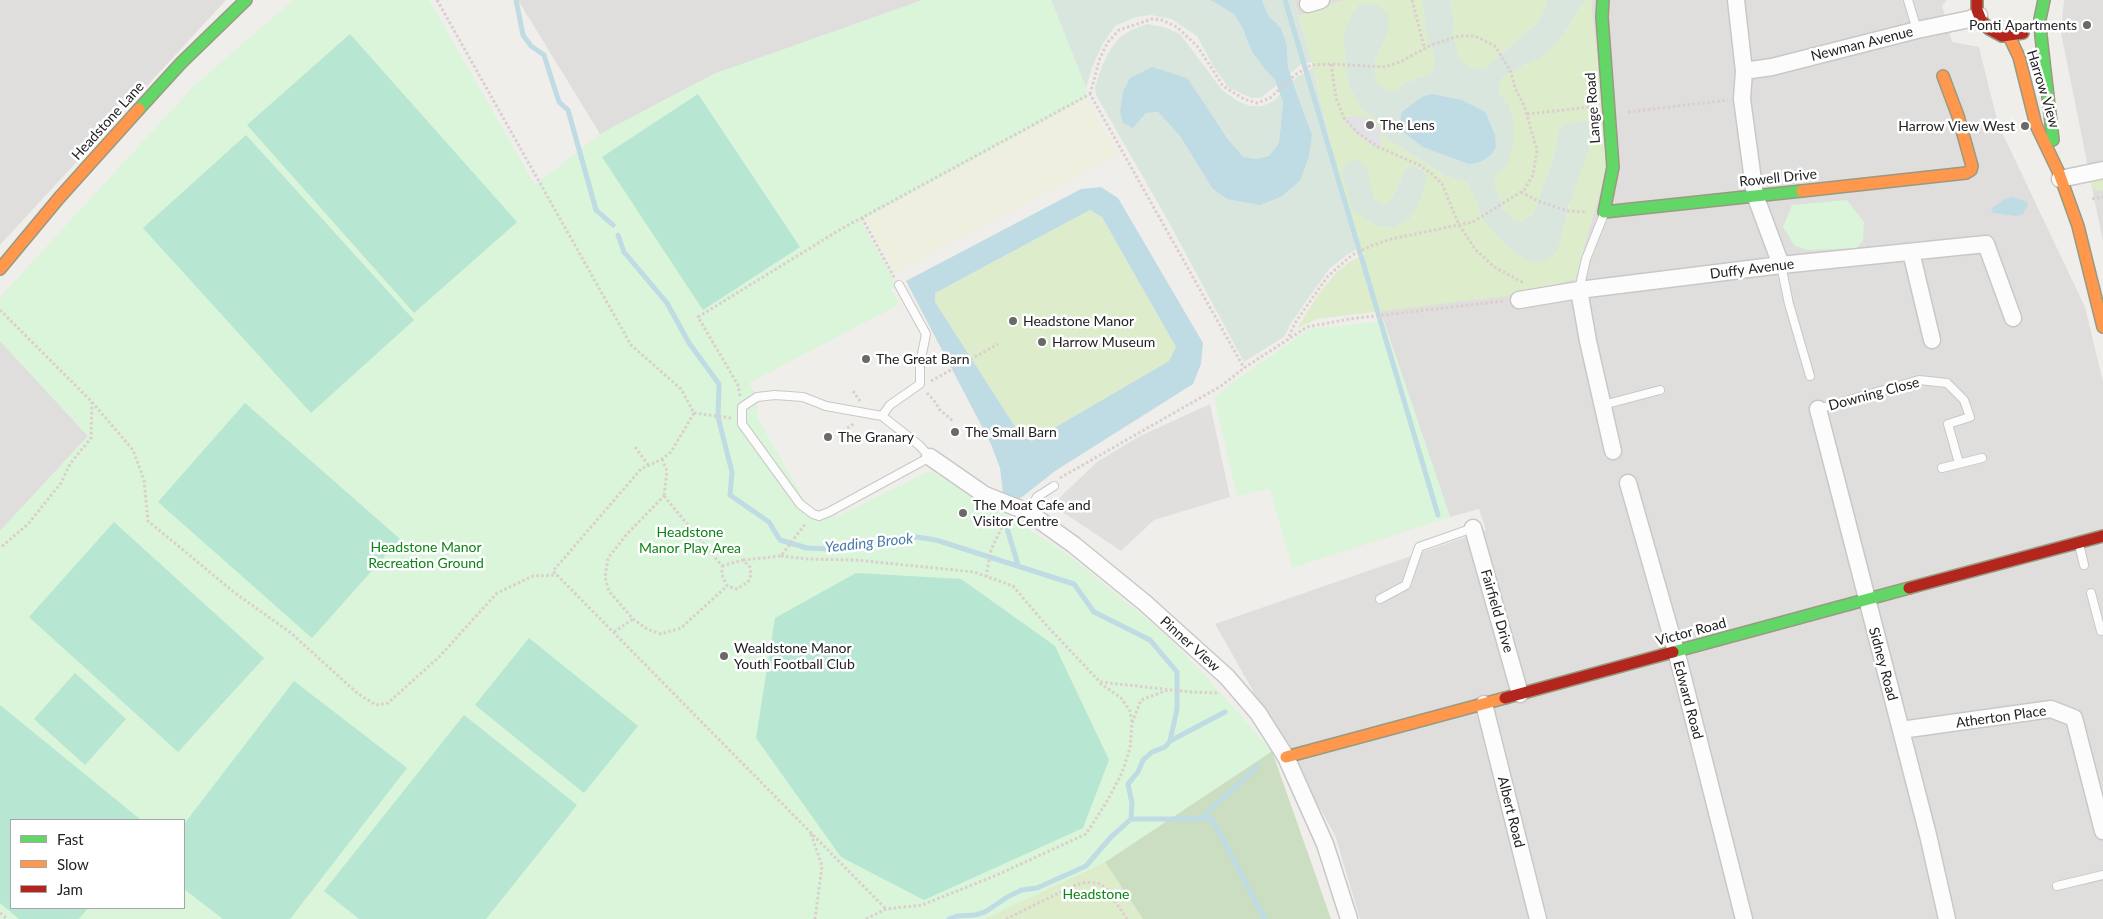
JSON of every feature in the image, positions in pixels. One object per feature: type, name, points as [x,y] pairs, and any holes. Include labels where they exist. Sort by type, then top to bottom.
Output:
[{"type":"street","name":"Headstone Lane","points":[[0,269],[59,198],[175,70],[246,0]]},
{"type":"street","name":"Lange Road","points":[[1600,213],[1613,167],[1602,17],[1603,0]]},
{"type":"street","points":[[1736,0],[1744,71],[1742,99],[1755,196],[1781,265]]},
{"type":"street","name":"Harrow View","points":[[2044,0],[2040,19],[2050,125],[2059,176]]},
{"type":"street","points":[[1978,8],[1989,29],[2002,36],[2029,32],[2040,19]]},
{"type":"street","name":"Newman Avenue","points":[[1744,71],[1772,67],[1917,30],[1970,19],[1978,8]]},
{"type":"street","name":"Harrow View","points":[[2009,36],[2019,57],[2036,125],[2059,176],[2078,226],[2103,327]]},
{"type":"street","name":"Rowell Drive","points":[[1600,213],[1966,173],[1971,170],[1972,166],[1944,76]]},
{"type":"street","points":[[2059,176],[2103,170]]},
{"type":"street","name":"Duffy Avenue","points":[[1519,300],[1579,290],[1781,265],[1986,244],[2013,318]]},
{"type":"street","points":[[1911,252],[1932,340]]},
{"type":"street","points":[[1579,290],[1613,451]]},
{"type":"street","name":"Sidney Road","points":[[1818,409],[1901,730],[1947,919]]},
{"type":"street","name":"Pinner View","points":[[930,457],[985,495],[1022,509],[1074,545],[1145,603],[1227,677],[1258,713],[1286,757],[1325,844],[1349,919]]},
{"type":"street","name":"Edward Road","points":[[1628,483],[1679,662],[1744,919]]},
{"type":"street","name":"Fairfield Drive","points":[[1473,528],[1520,694]]},
{"type":"street","name":"Victor Road","points":[[1286,757],[2103,536]]},
{"type":"street","name":"Albert Road","points":[[1484,704],[1538,919]]},
{"type":"street","name":"Atherton Place","points":[[1901,730],[2051,709],[2074,718],[2103,831]]},
{"type":"lane","points":[[1908,0],[1917,30]]},
{"type":"lane","points":[[1579,290],[1586,258],[1600,213]]},
{"type":"lane","points":[[1781,265],[1789,304],[1810,376]]},
{"type":"lane","points":[[882,416],[890,405],[920,384],[920,364],[926,334],[899,285]]},
{"type":"lane","name":"Downing Close","points":[[1818,409],[1920,380],[1947,383],[1964,400],[1970,417],[1948,424],[1959,463]]},
{"type":"lane","points":[[1603,405],[1660,390]]},
{"type":"lane","points":[[775,395],[803,398],[826,406],[882,416],[919,445],[930,457],[819,516],[813,514],[800,504],[742,424],[742,407],[757,397],[775,395]]},
{"type":"lane","points":[[1942,468],[1982,458]]},
{"type":"lane","points":[[1022,509],[1054,486]]},
{"type":"lane","points":[[1380,599],[1406,585],[1419,546],[1473,528]]},
{"type":"lane","points":[[2078,542],[2084,565]]},
{"type":"lane","points":[[2091,592],[2101,632]]},
{"type":"lane","points":[[2057,886],[2103,875]]},
{"type":"path","points":[[438,0],[631,345],[681,389],[694,413]]},
{"type":"path","points":[[1412,0],[1425,50]]},
{"type":"path","points":[[1244,368],[1090,94],[1100,58],[1108,42],[1119,30],[1152,19],[1162,20],[1177,27],[1187,35],[1198,47],[1223,86],[1244,99],[1257,103],[1270,98],[1295,75],[1311,65],[1331,64],[1385,67],[1400,62],[1431,45],[1453,37],[1475,36],[1495,46],[1511,72],[1515,88],[1527,114],[1537,150],[1533,175],[1521,192],[1474,222],[1391,239],[1352,255],[1328,276],[1295,323],[1287,341]]},
{"type":"path","points":[[1331,64],[1336,98],[1343,117],[1358,133],[1378,147],[1419,165],[1432,174],[1442,184],[1459,225],[1475,249],[1494,267],[1526,284]]},
{"type":"path","points":[[742,407],[738,385],[698,317],[862,218],[1090,94]]},
{"type":"path","points":[[1627,112],[1742,99]]},
{"type":"path","points":[[1527,114],[1592,107]]},
{"type":"path","points":[[1521,192],[1538,201],[1568,211],[1600,213]]},
{"type":"path","points":[[2092,199],[2103,197]]},
{"type":"path","points":[[862,218],[899,285]]},
{"type":"path","points":[[1054,486],[1058,479],[1221,386],[1244,368],[1307,327],[1349,319],[1519,300]]},
{"type":"path","points":[[0,310],[92,402],[133,450],[144,480],[148,520],[235,593],[291,633],[357,693],[376,705],[388,703],[439,657],[497,594],[533,576],[557,575]]},
{"type":"path","points":[[954,421],[938,409],[936,403],[920,384],[952,371],[998,344]]},
{"type":"path","points":[[0,548],[28,524],[60,483],[70,464],[91,438],[92,402]]},
{"type":"path","points":[[694,413],[725,418]]},
{"type":"path","points":[[694,413],[672,452],[641,469],[553,571],[886,909]]},
{"type":"path","points":[[635,447],[649,466]]},
{"type":"path","points":[[662,459],[668,471],[664,496],[627,534],[608,558],[605,577],[608,590],[633,619],[647,629],[661,634],[681,628],[727,586]]},
{"type":"path","points":[[664,496],[722,566],[722,575],[727,586],[737,589],[748,582],[751,575],[750,567],[744,560]]},
{"type":"path","points":[[986,576],[991,550],[1002,527],[1022,509]]},
{"type":"path","points":[[782,554],[798,534]]},
{"type":"path","points":[[722,566],[744,560],[782,554],[808,559],[856,560],[974,572],[986,576],[1013,586],[1046,625],[1100,682],[1121,698],[1130,711],[1132,723],[1130,748],[1122,773],[1086,834],[997,875],[922,905],[886,909],[866,919]]},
{"type":"path","points":[[614,632],[633,619]]},
{"type":"path","points":[[1100,682],[1191,692],[1240,693]]},
{"type":"path","points":[[1132,723],[1141,700],[1171,689]]},
{"type":"path","points":[[811,832],[822,866],[815,919]]},
{"type":"path","points":[[1006,919],[1086,882],[1101,884],[1127,919]]},
{"type":"path","points":[[0,913],[8,919]]},
{"type":"shaded area","points":[[0,0],[226,0],[0,245]]},
{"type":"shaded area","points":[[518,0],[923,0],[714,74],[600,134]]},
{"type":"shaded area","points":[[1051,0],[1210,0],[1234,14],[1242,27],[1252,52],[1275,79],[1277,85],[1261,98],[1251,98],[1228,87],[1213,66],[1197,36],[1171,19],[1151,15],[1136,17],[1115,26],[1102,45],[1086,88]]},
{"type":"shaded area","points":[[1262,0],[1294,0],[1312,62],[1301,64],[1290,74],[1287,45],[1281,28],[1268,15]]},
{"type":"shaded area","points":[[1294,0],[1347,0],[1321,6],[1299,16]]},
{"type":"shaded area","points":[[1422,0],[1450,0],[1454,24],[1452,32],[1459,58],[1469,67],[1484,69],[1538,22],[1548,0],[1585,0],[1554,46],[1542,57],[1506,74],[1500,82],[1499,92],[1509,106],[1514,122],[1513,144],[1507,165],[1496,175],[1494,183],[1505,212],[1515,221],[1521,222],[1533,214],[1554,157],[1559,131],[1564,125],[1582,121],[1589,123],[1592,132],[1591,143],[1569,205],[1559,247],[1553,256],[1543,261],[1530,261],[1516,254],[1500,239],[1484,222],[1477,201],[1467,183],[1444,175],[1386,138],[1375,118],[1363,111],[1349,87],[1344,44],[1345,30],[1359,5],[1375,4],[1387,15],[1389,21],[1388,33],[1375,61],[1374,70],[1378,85],[1391,91],[1396,91],[1402,84],[1432,73],[1435,65],[1434,55],[1427,37]]},
{"type":"shaded area","points":[[1593,0],[1947,0],[1942,6],[1952,42],[1979,47],[1998,124],[2085,307],[2103,382],[2103,919],[1360,919],[1335,835],[1215,624],[1486,530],[1479,509],[1450,517],[1380,310],[1505,296],[1575,279],[1608,162],[1591,4]]},
{"type":"shaded area","points":[[2064,0],[2103,0],[2103,242],[2061,33]]},
{"type":"shaded area","points":[[1147,24],[1164,27],[1180,34],[1223,91],[1238,101],[1250,106],[1262,106],[1272,102],[1281,93],[1283,102],[1279,143],[1269,156],[1256,159],[1243,157],[1201,100],[1152,67],[1133,128],[1146,113],[1158,112],[1180,136],[1212,188],[1282,196],[1300,181],[1309,157],[1312,135],[1293,80],[1313,67],[1331,147],[1361,247],[1348,254],[1329,269],[1291,323],[1284,337],[1244,362],[1167,219],[1096,95],[1095,87],[1110,50],[1119,38],[1131,30]]},
{"type":"shaded area","points":[[1356,116],[1371,118],[1380,129],[1381,143],[1377,149],[1360,137],[1342,119]]},
{"type":"shaded area","points":[[1354,160],[1360,161],[1367,168],[1374,199],[1385,205],[1393,197],[1405,169],[1414,166],[1423,171],[1426,175],[1426,181],[1419,202],[1409,220],[1392,228],[1377,226],[1353,211],[1342,172],[1344,165]]},
{"type":"shaded area","points":[[0,341],[88,436],[0,531]]},
{"type":"shaded area","points":[[1210,404],[1230,497],[1154,520],[1121,551],[1052,505],[1097,462],[1138,437]]},
{"type":"green space","name":"Headstone Manor Recreation Ground","points":[[293,0],[429,0],[535,185],[600,134],[714,74],[923,0],[1051,0],[1086,88],[1087,98],[861,221],[897,286],[891,289],[900,304],[749,383],[757,397],[757,417],[803,498],[810,506],[817,510],[838,516],[930,471],[1013,519],[1071,557],[1163,632],[1203,673],[1272,751],[1105,862],[984,919],[0,919],[0,531],[88,436],[0,341],[0,297],[194,86]]},
{"type":"green space","points":[[1347,0],[1422,0],[1427,37],[1434,55],[1435,65],[1432,73],[1402,84],[1396,91],[1391,92],[1378,85],[1374,70],[1375,61],[1388,33],[1344,44],[1349,87],[1363,111],[1375,118],[1386,138],[1444,175],[1467,183],[1478,201],[1479,211],[1484,222],[1516,254],[1530,261],[1559,247],[1575,183],[1591,143],[1557,141],[1554,157],[1533,214],[1521,222],[1515,221],[1505,212],[1494,183],[1496,175],[1507,164],[1514,121],[1509,106],[1499,92],[1500,82],[1506,74],[1542,57],[1565,32],[1585,0],[1593,0],[1591,4],[1608,162],[1575,279],[1505,296],[1317,319],[1297,328],[1320,292],[1336,273],[1349,262],[1365,254],[1361,247],[1331,147],[1299,16],[1321,6]],"holes":[[[1360,161],[1369,174],[1370,188],[1374,199],[1385,205],[1393,197],[1405,169],[1419,168],[1423,171],[1426,175],[1409,220],[1392,228],[1377,226]]]},
{"type":"green space","points":[[1450,0],[1548,0],[1538,22],[1484,69],[1469,67],[1459,58],[1452,32],[1454,24]]},
{"type":"green space","points":[[350,34],[517,222],[414,313],[247,125]]},
{"type":"green space","points":[[698,94],[800,247],[703,310],[602,157]]},
{"type":"green space","points":[[1087,98],[1118,154],[895,273],[866,219]]},
{"type":"green space","points":[[246,135],[414,320],[311,413],[143,228]]},
{"type":"green space","points":[[2103,175],[2103,191],[2092,189],[2090,178]]},
{"type":"green space","points":[[1847,200],[1864,222],[1863,241],[1857,248],[1809,250],[1795,246],[1783,227],[1792,205]]},
{"type":"green space","points":[[1090,210],[1102,217],[1176,347],[1169,361],[1032,441],[1021,436],[935,302],[935,293]]},
{"type":"green space","points":[[1384,321],[1450,517],[1292,568],[1270,489],[1237,496],[1214,398],[1309,329]]},
{"type":"green space","points":[[245,403],[400,539],[312,638],[158,502]]},
{"type":"green space","points":[[114,522],[264,658],[178,752],[29,617]]},
{"type":"green space","points":[[856,573],[961,579],[1055,646],[1109,760],[1083,828],[924,900],[841,857],[756,738],[775,618]]},
{"type":"green space","points":[[529,638],[638,726],[584,793],[475,705]]},
{"type":"green space","points":[[75,673],[126,719],[85,765],[34,719]]},
{"type":"green space","points":[[294,681],[407,768],[290,919],[223,919],[185,890],[185,823]]},
{"type":"green space","points":[[0,705],[140,819],[10,819],[10,909],[87,909],[79,919],[19,919],[0,903]]},
{"type":"green space","points":[[464,715],[577,805],[486,919],[359,919],[324,891]]},
{"type":"green space","points":[[1272,751],[1331,919],[1143,919],[1105,862]]},
{"type":"green space","name":"Headstone","points":[[1105,862],[1143,919],[984,919]]},
{"type":"water","points":[[1210,0],[1262,0],[1268,15],[1281,28],[1287,45],[1288,68],[1312,135],[1309,157],[1300,181],[1282,196],[1260,205],[1227,199],[1212,188],[1180,136],[1158,112],[1146,113],[1133,128],[1123,123],[1120,112],[1123,92],[1130,78],[1152,67],[1187,78],[1228,139],[1243,157],[1256,159],[1269,156],[1279,143],[1283,102],[1275,80],[1252,52],[1242,27],[1234,14]]},
{"type":"water","points":[[1432,94],[1462,100],[1485,112],[1495,135],[1496,147],[1491,155],[1480,162],[1469,164],[1423,147],[1402,131],[1400,122],[1402,112],[1422,97]]},
{"type":"water","points":[[1101,187],[1118,198],[1203,343],[1201,364],[1193,384],[1055,471],[1022,497],[1015,500],[1008,498],[1003,493],[1000,468],[991,444],[906,281],[1081,189]],"holes":[[[1090,210],[1102,217],[1176,347],[1169,361],[1032,441],[1021,436],[935,302],[935,293]]]},
{"type":"water","points":[[2013,197],[2027,202],[2028,205],[2023,214],[2017,216],[1993,213],[1991,209],[2005,199]]},
{"type":"waterway","name":"Yeading Brook","points":[[516,0],[523,35],[531,46],[544,55],[559,102],[568,110],[596,210],[613,225]]},
{"type":"waterway","points":[[1285,0],[1438,515]]},
{"type":"waterway","name":"Yeading Brook","points":[[618,235],[624,252],[667,303],[689,343],[719,384],[718,417],[732,472],[730,495],[769,522],[780,540],[807,548],[829,549],[910,536],[936,540],[1074,584],[1094,612],[1150,640],[1177,672],[1177,709],[1170,741],[1165,747],[1152,752],[1143,760],[1138,772],[1128,784],[1132,803],[1131,819],[1111,837],[1086,866],[1037,888],[1022,890],[985,912],[949,919]]},
{"type":"waterway","name":"Yeading Brook","points":[[1006,525],[1018,565]]},
{"type":"waterway","points":[[1170,741],[1225,712]]},
{"type":"waterway","points":[[1201,818],[1258,766]]},
{"type":"waterway","points":[[1131,819],[1212,819],[1265,919]]},
{"type":"traffic: fast","points":[[139,109],[181,63],[246,0]]},
{"type":"traffic: fast","points":[[1603,0],[1602,17],[1613,167],[1604,212],[1802,191]]},
{"type":"traffic: fast","points":[[2044,0],[2040,19],[2041,36],[2053,140]]},
{"type":"traffic: fast","points":[[1673,652],[1909,588]]},
{"type":"traffic: slow","points":[[2009,36],[2019,57],[2036,125],[2059,173],[2078,226],[2103,327]]},
{"type":"traffic: slow","points":[[1802,191],[1966,173],[1971,170],[1972,166],[1958,116],[1943,76]]},
{"type":"traffic: slow","points":[[0,269],[59,198],[139,109]]},
{"type":"traffic: slow","points":[[1286,757],[1505,698]]},
{"type":"traffic: jam","points":[[1977,0],[1977,10],[1981,20],[1989,29],[2002,36],[2023,33]]},
{"type":"traffic: jam","points":[[1909,588],[2103,536]]},
{"type":"traffic: jam","points":[[1505,698],[1673,652]]},
{"type":"place","name":"Ponti Apartments","points":[[2087,25]]},
{"type":"place","name":"The Lens","points":[[1370,125]]},
{"type":"place","name":"Harrow View West","points":[[2025,126]]},
{"type":"place","name":"Headstone Manor","points":[[1013,321]]},
{"type":"place","name":"Harrow Museum","points":[[1042,342]]},
{"type":"place","name":"The Great Barn","points":[[866,359]]},
{"type":"place","name":"The Small Barn","points":[[955,432]]},
{"type":"place","name":"The Granary","points":[[828,437]]},
{"type":"place","name":"The Moat Cafe and Visitor Centre","points":[[963,513]]},
{"type":"place","name":"Wealdstone Manor Youth Football Club","points":[[724,656]]},
{"type":"park label","name":"Headstone Manor Play Area","points":[[690,540]]}]
